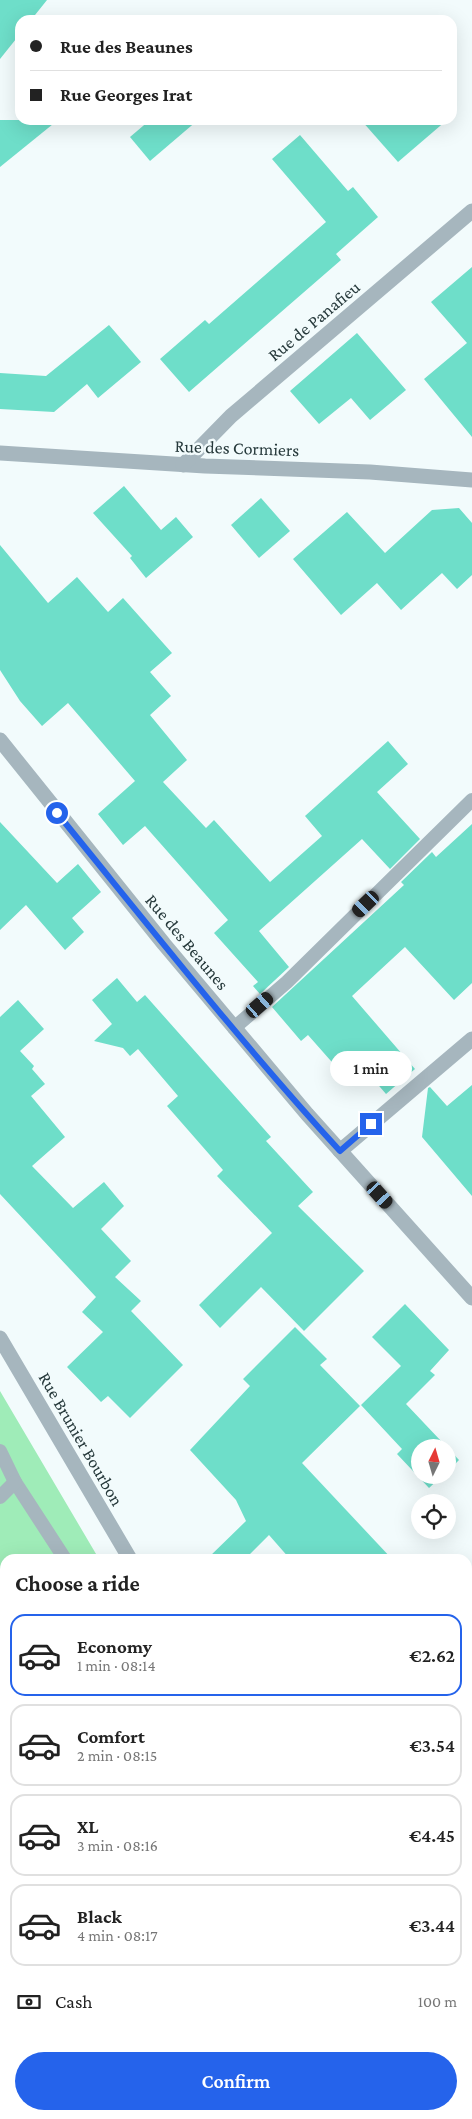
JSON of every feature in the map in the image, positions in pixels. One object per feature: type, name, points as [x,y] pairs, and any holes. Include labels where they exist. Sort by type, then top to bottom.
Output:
[{"type":"street","name":"Rue de Panafieu","points":[[184,464],[231,416],[472,211]]},
{"type":"street","name":"Rue des Cormiers","points":[[0,453],[184,464],[370,472],[472,480]]},
{"type":"street","name":"Rue des Beaunes","points":[[0,740],[234,1028],[307,1114],[472,1298]]},
{"type":"street","points":[[340,1151],[472,1039]]},
{"type":"street","name":"Rue Brunier Bourbon","points":[[0,1338],[127,1554]]},
{"type":"lane","points":[[234,1028],[287,982],[472,800]]},
{"type":"lane","points":[[0,1451],[15,1482],[62,1554]]},
{"type":"lane","points":[[0,1497],[15,1482]]},
{"type":"green space","points":[[0,1391],[96,1554],[0,1554]]},
{"type":"building","points":[[0,0],[47,0],[35,15],[15,15],[15,40],[0,59]]},
{"type":"building","points":[[0,120],[15,120],[15,125],[52,125],[0,167]]},
{"type":"building","points":[[144,125],[192,125],[150,161],[130,137]]},
{"type":"building","points":[[365,125],[441,125],[398,162]]},
{"type":"building","points":[[300,135],[348,191],[353,187],[378,217],[336,254],[341,260],[189,392],[160,359],[205,320],[209,324],[326,222],[272,159]]},
{"type":"building","points":[[472,267],[472,437],[424,379],[467,343],[431,302]]},
{"type":"building","points":[[109,325],[141,362],[98,398],[87,384],[54,412],[0,409],[0,373],[46,376]]},
{"type":"building","points":[[357,333],[406,390],[370,420],[351,398],[319,424],[290,391]]},
{"type":"building","points":[[124,486],[161,530],[176,517],[193,537],[146,578],[130,558],[132,556],[93,513]]},
{"type":"building","points":[[261,498],[290,531],[259,558],[231,525]]},
{"type":"building","points":[[459,508],[472,523],[472,575],[457,589],[442,573],[401,610],[377,583],[341,615],[293,559],[347,512],[385,553],[432,510]]},
{"type":"building","points":[[0,545],[48,603],[77,577],[108,612],[123,598],[172,653],[150,672],[171,696],[150,715],[187,760],[163,782],[206,828],[214,820],[270,882],[322,836],[305,816],[388,741],[408,764],[377,792],[420,839],[390,869],[362,839],[259,931],[289,967],[260,994],[253,986],[258,982],[214,933],[228,920],[145,826],[123,845],[98,814],[135,781],[68,703],[42,726],[20,701],[0,670]]},
{"type":"building","points":[[0,822],[57,883],[78,864],[101,892],[72,918],[84,932],[65,950],[26,905],[0,930]]},
{"type":"building","points":[[472,824],[472,983],[454,1000],[405,947],[352,996],[415,1069],[386,1094],[368,1073],[353,1086],[308,1035],[301,1041],[272,1007],[404,885],[401,882],[432,852],[436,857]]},
{"type":"building","points":[[117,978],[137,1002],[145,995],[271,1137],[266,1141],[313,1192],[298,1206],[364,1271],[304,1331],[261,1287],[220,1328],[199,1305],[272,1233],[217,1176],[223,1170],[167,1106],[178,1096],[138,1049],[130,1056],[123,1048],[94,1041],[112,1024],[92,1000]]},
{"type":"building","points":[[18,1000],[44,1029],[20,1051],[34,1066],[32,1069],[45,1084],[31,1096],[65,1137],[32,1166],[73,1208],[104,1182],[124,1206],[101,1229],[131,1261],[115,1277],[141,1301],[131,1311],[183,1365],[130,1418],[108,1396],[101,1402],[67,1367],[103,1332],[82,1312],[96,1297],[0,1194],[0,1017]]},
{"type":"building","points":[[472,1085],[472,1196],[422,1137],[428,1088],[430,1087],[447,1106]]},
{"type":"building","points":[[405,1304],[449,1350],[430,1371],[435,1375],[406,1404],[439,1439],[411,1439],[411,1469],[397,1454],[402,1449],[361,1405],[401,1366],[372,1337]]},
{"type":"building","points":[[295,1327],[327,1359],[320,1365],[360,1406],[302,1463],[387,1554],[286,1554],[269,1535],[250,1554],[212,1554],[246,1521],[236,1500],[190,1450],[250,1386],[243,1379]]},
{"type":"building","points":[[425,1484],[433,1484],[429,1488]]},
{"type":"route","points":[[57,813],[164,944],[340,1151],[371,1124]]}]
